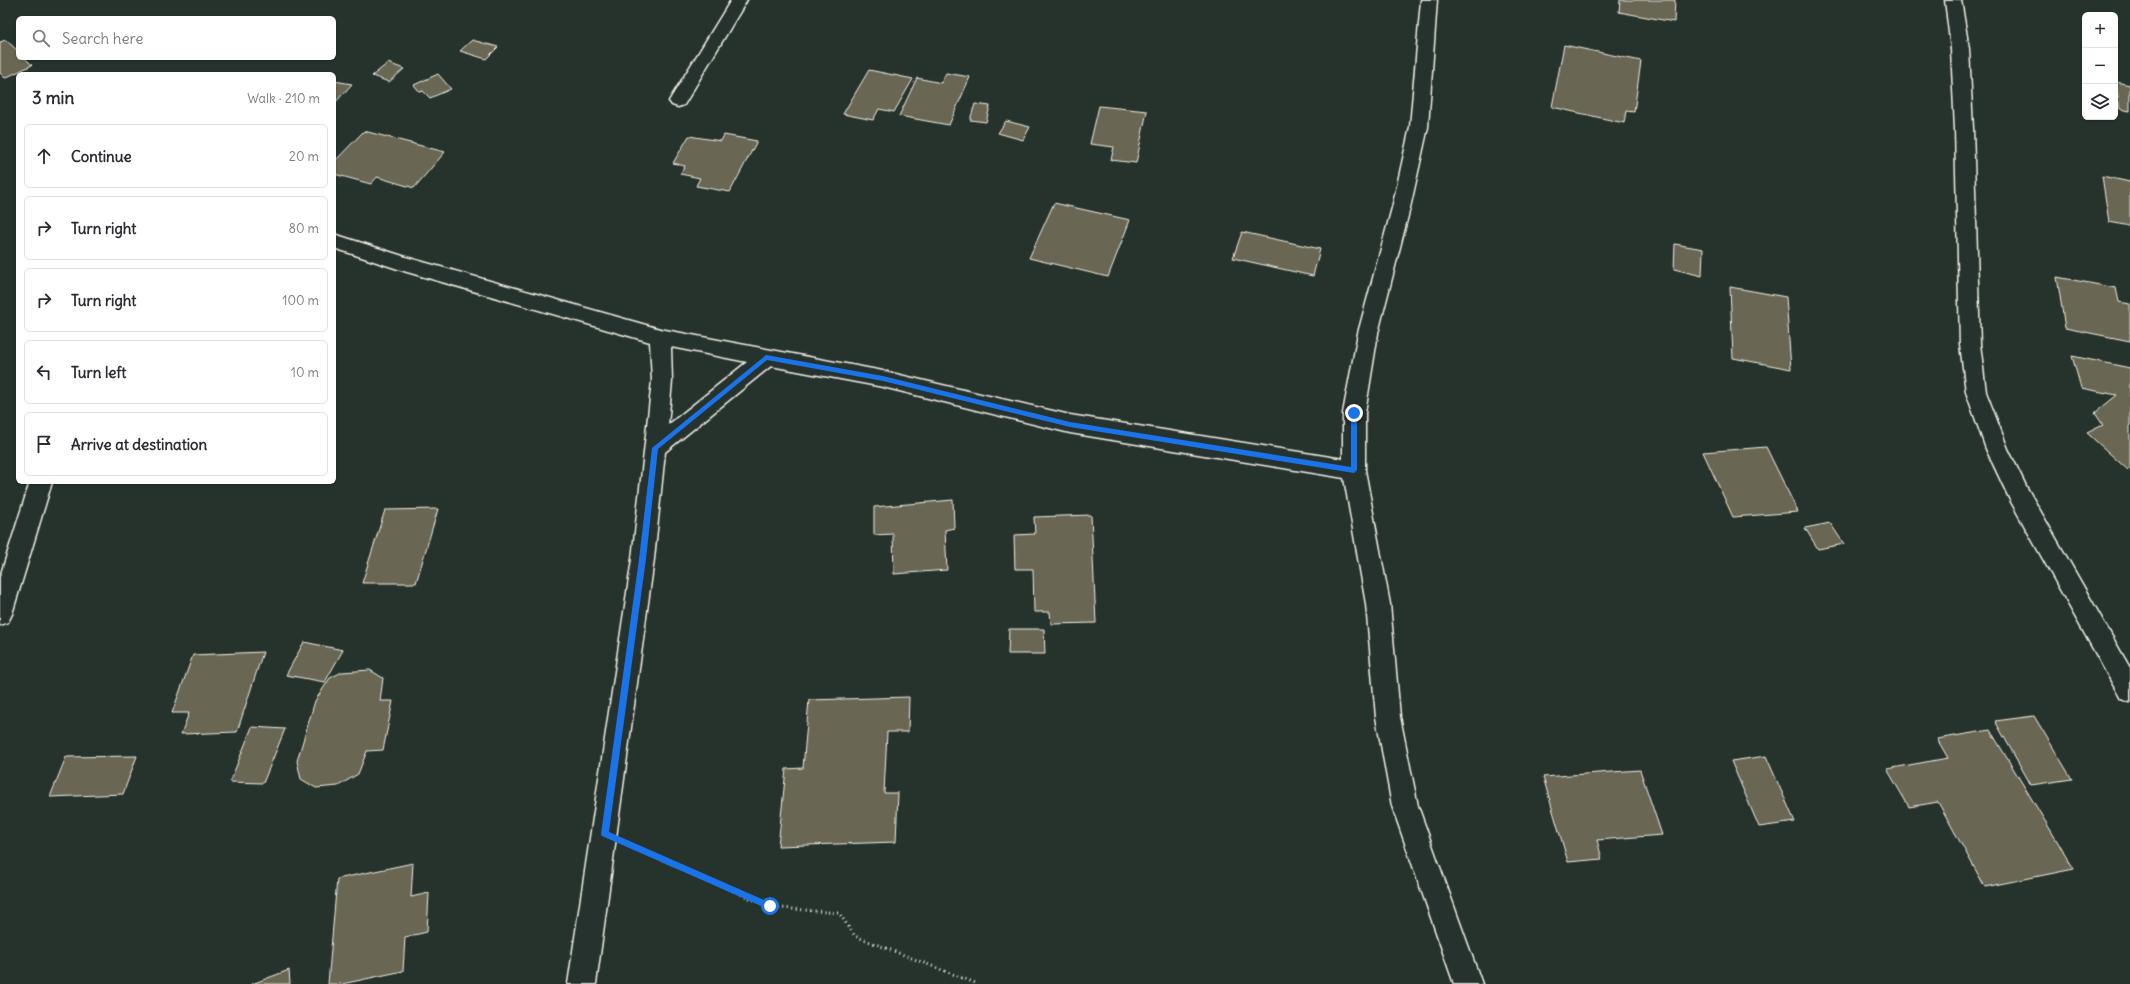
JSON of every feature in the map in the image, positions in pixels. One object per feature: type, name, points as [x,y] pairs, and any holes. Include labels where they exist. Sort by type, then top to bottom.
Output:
[{"type":"street","points":[[678,101],[739,0]]},
{"type":"street","points":[[1428,0],[1419,127],[1401,208],[1368,332],[1354,413],[1354,470],[1378,604],[1388,717],[1405,806],[1468,984]]},
{"type":"street","points":[[1953,0],[1960,49],[1964,122],[1970,344],[1976,392],[1997,449],[2018,493],[2130,691]]},
{"type":"street","points":[[336,242],[407,265],[660,337],[883,379],[1070,424],[1354,470]]},
{"type":"street","points":[[582,984],[605,834],[643,559],[662,380],[660,337]]},
{"type":"street","points":[[655,448],[766,358]]},
{"type":"street","points":[[0,614],[40,484]]},
{"type":"path","points":[[605,834],[770,906],[839,913],[854,936],[978,984]]},
{"type":"building","points":[[1620,0],[1675,0],[1674,22],[1619,12]]},
{"type":"building","points":[[6,40],[16,49],[16,60],[27,60],[32,65],[5,78],[0,73],[0,42]]},
{"type":"building","points":[[472,40],[498,47],[486,59],[460,51]]},
{"type":"building","points":[[1564,45],[1641,61],[1634,112],[1626,111],[1624,123],[1552,107]]},
{"type":"building","points":[[388,63],[404,69],[389,82],[372,76]]},
{"type":"building","points":[[869,70],[913,79],[894,112],[879,109],[873,120],[843,114]]},
{"type":"building","points":[[946,73],[970,77],[949,125],[899,116],[917,78],[941,83]]},
{"type":"building","points":[[438,74],[451,89],[430,98],[423,91],[420,92],[414,85]]},
{"type":"building","points":[[336,81],[352,84],[336,102]]},
{"type":"building","points":[[2118,82],[2130,85],[2130,111],[2120,109]]},
{"type":"building","points":[[975,104],[990,106],[986,122],[970,120]]},
{"type":"building","points":[[1099,106],[1147,111],[1136,163],[1111,160],[1114,147],[1090,144]]},
{"type":"building","points":[[1006,121],[1030,127],[1023,140],[998,133]]},
{"type":"building","points":[[364,131],[445,152],[414,188],[377,177],[371,184],[336,175],[336,160]]},
{"type":"building","points":[[724,135],[757,141],[730,192],[696,186],[700,178],[680,174],[685,166],[673,163],[689,136],[721,141]]},
{"type":"building","points":[[2102,176],[2130,182],[2130,226],[2109,222]]},
{"type":"building","points":[[1054,203],[1130,220],[1108,277],[1029,258]]},
{"type":"building","points":[[1242,232],[1320,249],[1313,276],[1233,258]]},
{"type":"building","points":[[1675,244],[1703,249],[1702,276],[1674,269]]},
{"type":"building","points":[[2057,277],[2116,288],[2119,302],[2130,304],[2130,341],[2065,328]]},
{"type":"building","points":[[1730,287],[1786,297],[1791,369],[1733,358]]},
{"type":"building","points":[[2072,356],[2130,368],[2130,469],[2128,470],[2087,433],[2103,425],[2095,413],[2117,395],[2081,388]]},
{"type":"building","points":[[1766,447],[1798,512],[1733,517],[1703,452]]},
{"type":"building","points":[[953,500],[954,528],[945,530],[947,570],[894,574],[893,534],[874,535],[874,507]]},
{"type":"building","points":[[438,509],[416,583],[362,583],[385,510]]},
{"type":"building","points":[[1091,515],[1096,623],[1051,624],[1050,612],[1034,612],[1033,569],[1015,569],[1014,535],[1035,534],[1034,517]]},
{"type":"building","points":[[1830,523],[1844,544],[1818,549],[1805,528]]},
{"type":"building","points":[[1009,629],[1044,629],[1045,654],[1008,654]]},
{"type":"building","points":[[304,642],[343,650],[325,682],[286,675]]},
{"type":"building","points":[[263,652],[237,732],[181,734],[189,713],[172,713],[193,655]]},
{"type":"building","points":[[370,670],[383,678],[380,701],[393,701],[383,750],[367,751],[358,774],[338,786],[316,788],[301,779],[297,761],[315,701],[330,678],[342,672]]},
{"type":"building","points":[[909,697],[908,732],[887,732],[884,793],[898,793],[896,842],[778,846],[786,769],[803,768],[809,700]]},
{"type":"building","points":[[2034,716],[2072,779],[2031,785],[1995,721]]},
{"type":"building","points":[[252,727],[285,729],[263,783],[230,782]]},
{"type":"building","points":[[1990,730],[2074,869],[1985,887],[1938,802],[1909,807],[1887,769],[1948,758],[1937,739]]},
{"type":"building","points":[[137,756],[123,794],[50,797],[66,757]]},
{"type":"building","points":[[1766,756],[1795,822],[1759,827],[1731,761]]},
{"type":"building","points":[[1640,770],[1662,835],[1597,840],[1602,859],[1568,862],[1543,777]]},
{"type":"building","points":[[413,863],[411,897],[429,893],[427,932],[405,937],[403,971],[342,984],[328,984],[337,879]]},
{"type":"building","points":[[289,970],[290,984],[252,984]]},
{"type":"route","points":[[770,906],[605,834],[643,559],[655,448],[766,358],[883,379],[1070,424],[1354,470],[1354,413]]}]
